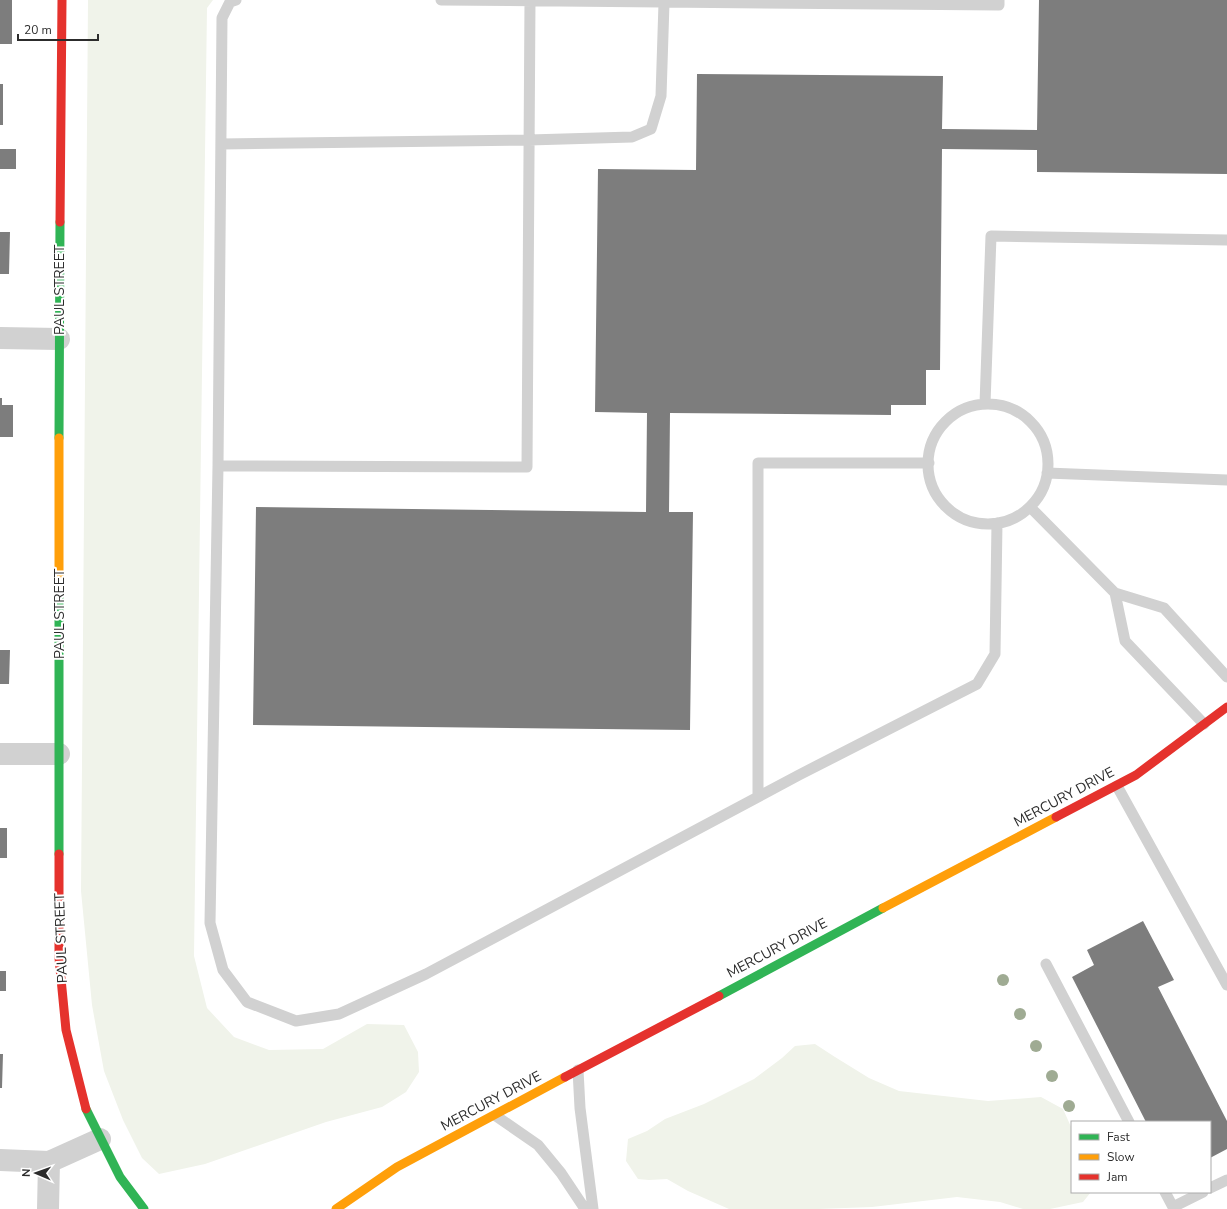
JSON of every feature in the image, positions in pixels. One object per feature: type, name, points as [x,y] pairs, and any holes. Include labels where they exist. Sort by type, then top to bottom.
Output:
[{"type":"street","name":"PAUL STREET","points":[[62,0],[59,339],[60,958],[66,1030],[84,1104],[120,1177],[144,1209]]},
{"type":"street","points":[[0,338],[59,339]]},
{"type":"street","name":"MERCURY DRIVE","points":[[336,1209],[397,1167],[496,1116],[578,1070],[927,885],[1117,786],[1136,775],[1227,707]]},
{"type":"street","points":[[0,754],[59,754]]},
{"type":"street","points":[[0,1160],[49,1162],[100,1139]]},
{"type":"street","points":[[48,1209],[49,1162]]},
{"type":"lane","points":[[236,0],[230,2],[222,18],[218,466],[210,923],[224,970],[247,1002],[296,1021],[339,1014],[426,974],[758,796],[977,684],[995,654],[997,523]]},
{"type":"lane","points":[[441,0],[999,5],[999,0]]},
{"type":"lane","points":[[218,466],[527,467],[530,1]]},
{"type":"lane","points":[[221,144],[529,140],[632,137],[651,130],[661,96],[664,3]]},
{"type":"lane","points":[[985,404],[991,236],[1227,240]]},
{"type":"lane","points":[[985,404],[1004,406],[1021,414],[1035,427],[1045,443],[1049,462],[1046,481],[1038,498],[1030,507],[1025,512],[1008,521],[988,525],[968,521],[950,511],[937,496],[929,476],[929,455],[935,436],[948,420],[965,408],[985,404]]},
{"type":"lane","points":[[758,796],[758,463],[929,463]]},
{"type":"lane","points":[[1047,473],[1227,480]]},
{"type":"lane","points":[[1030,507],[1115,593],[1164,608],[1227,677]]},
{"type":"lane","points":[[1115,593],[1125,641],[1204,724]]},
{"type":"lane","points":[[1117,786],[1227,985]]},
{"type":"lane","points":[[1046,964],[1128,1121]]},
{"type":"lane","points":[[578,1070],[580,1108],[592,1209]]},
{"type":"lane","points":[[496,1116],[538,1145],[561,1174],[585,1209]]},
{"type":"lane","points":[[1211,1188],[1227,1180]]},
{"type":"lane","points":[[1166,1193],[1173,1208],[1201,1193]]},
{"type":"shaded area","points":[[88,0],[213,0],[207,8],[194,956],[207,1008],[234,1037],[269,1050],[323,1049],[367,1024],[404,1025],[418,1052],[419,1072],[406,1092],[382,1107],[326,1122],[205,1164],[159,1174],[142,1158],[123,1120],[104,1071],[92,1005],[81,891]]},
{"type":"shaded area","points":[[815,1044],[869,1078],[899,1091],[988,1101],[1041,1097],[1063,1109],[1071,1127],[1071,1193],[1090,1193],[1083,1202],[1050,1209],[1023,1209],[1000,1202],[957,1197],[872,1207],[818,1209],[729,1209],[688,1191],[667,1179],[638,1179],[626,1161],[628,1139],[647,1131],[665,1119],[704,1104],[754,1079],[795,1046]]},
{"type":"building","points":[[0,0],[12,0],[12,44],[0,44]]},
{"type":"building","points":[[1039,0],[1227,0],[1227,174],[1037,172],[1037,150],[942,149],[940,370],[926,370],[926,405],[891,405],[891,415],[670,413],[669,512],[693,512],[690,730],[253,725],[256,507],[646,512],[647,413],[595,412],[598,169],[696,170],[697,74],[943,76],[942,129],[1037,130]]},
{"type":"building","points":[[0,84],[3,84],[3,125],[0,125]]},
{"type":"building","points":[[0,149],[16,149],[16,169],[0,169]]},
{"type":"building","points":[[0,232],[10,232],[9,274],[0,274]]},
{"type":"building","points":[[0,398],[2,398],[2,405],[13,405],[13,437],[0,437]]},
{"type":"building","points":[[0,650],[10,650],[9,684],[0,684]]},
{"type":"building","points":[[0,828],[7,828],[7,858],[0,858]]},
{"type":"building","points":[[1143,921],[1174,980],[1158,987],[1227,1121],[1227,1149],[1211,1157],[1211,1121],[1145,1121],[1072,977],[1094,965],[1087,950]]},
{"type":"building","points":[[0,971],[6,971],[6,991],[0,991]]},
{"type":"building","points":[[0,1054],[3,1054],[2,1088],[0,1088]]},
{"type":"traffic: fast","points":[[59,438],[60,222]]},
{"type":"traffic: fast","points":[[59,593],[59,854]]},
{"type":"traffic: fast","points":[[719,996],[883,908]]},
{"type":"traffic: fast","points":[[86,1109],[120,1177],[144,1209]]},
{"type":"traffic: slow","points":[[59,438],[59,593]]},
{"type":"traffic: slow","points":[[883,908],[1056,817]]},
{"type":"traffic: slow","points":[[336,1209],[397,1167],[565,1077]]},
{"type":"traffic: jam","points":[[60,222],[62,0]]},
{"type":"traffic: jam","points":[[1056,817],[1136,775],[1227,707]]},
{"type":"traffic: jam","points":[[59,854],[59,958],[66,1030],[86,1109]]},
{"type":"traffic: jam","points":[[565,1077],[719,996]]}]
